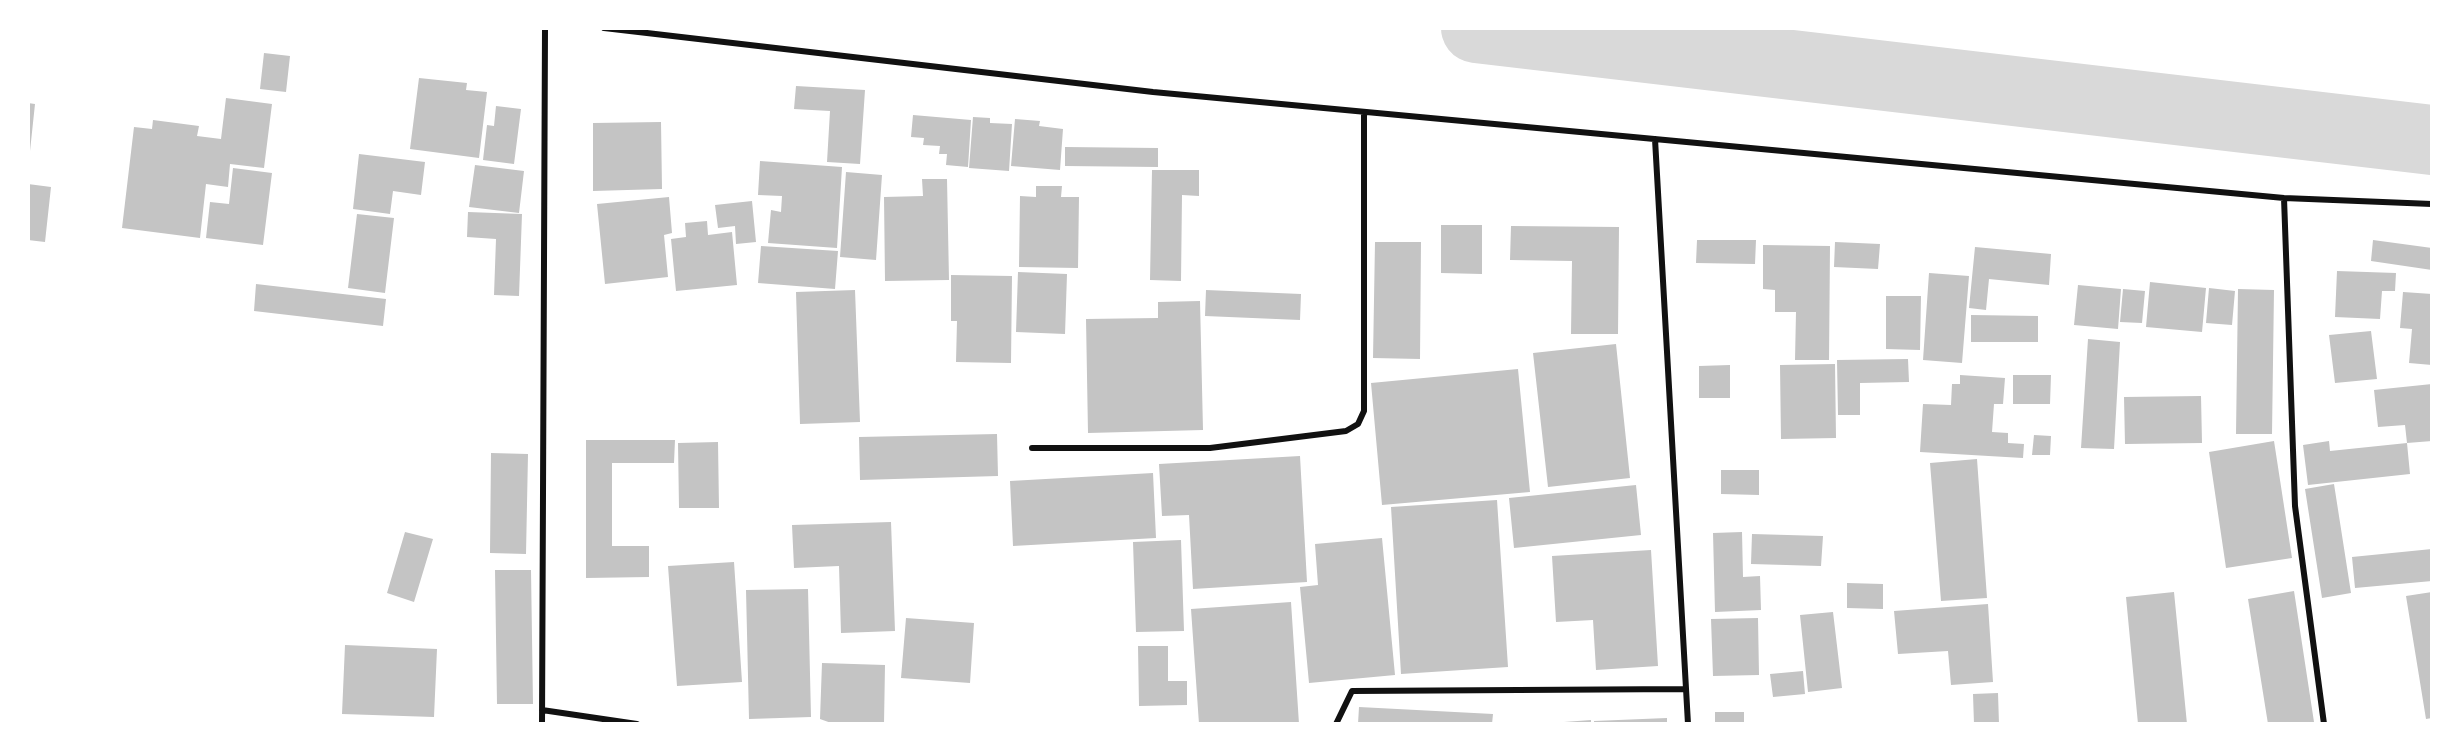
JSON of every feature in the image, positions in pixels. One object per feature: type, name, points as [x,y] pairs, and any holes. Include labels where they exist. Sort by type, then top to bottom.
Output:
[{"type":"street","points":[[542,723],[545,28]]},
{"type":"street","points":[[604,28],[1153,92],[2284,198],[2432,204]]},
{"type":"street","points":[[1032,448],[1210,448],[1346,431],[1358,424],[1364,411],[1364,112]]},
{"type":"street","points":[[1655,139],[1688,723]]},
{"type":"street","points":[[2284,198],[2295,506],[2324,723]]},
{"type":"street","points":[[1336,723],[1352,691],[1685,688]]},
{"type":"street","points":[[542,710],[637,723]]},
{"type":"building","points":[[264,53],[290,56],[286,92],[260,89]]},
{"type":"building","points":[[419,78],[467,83],[466,90],[487,92],[479,158],[410,149]]},
{"type":"building","points":[[796,86],[865,90],[860,164],[827,162],[830,111],[794,109]]},
{"type":"building","points":[[226,98],[272,104],[264,168],[230,164],[228,187],[206,184],[200,238],[122,228],[134,127],[152,129],[153,120],[199,126],[197,136],[221,139]]},
{"type":"building","points":[[28,103],[35,104],[30,151],[28,151]]},
{"type":"building","points":[[496,106],[521,109],[514,164],[483,160],[487,125],[494,126]]},
{"type":"building","points":[[913,115],[971,120],[968,167],[946,165],[947,154],[939,154],[940,146],[923,145],[924,138],[911,137]]},
{"type":"building","points":[[973,117],[990,118],[990,123],[1012,124],[1009,171],[969,168]]},
{"type":"building","points":[[1015,119],[1040,121],[1039,126],[1063,129],[1060,170],[1011,166]]},
{"type":"building","points":[[661,122],[662,189],[593,191],[593,123]]},
{"type":"building","points":[[1065,147],[1158,148],[1158,167],[1065,166]]},
{"type":"building","points":[[359,154],[425,162],[421,195],[393,191],[390,214],[353,209]]},
{"type":"building","points":[[760,161],[842,167],[837,248],[768,243],[771,210],[781,212],[782,196],[758,195]]},
{"type":"building","points":[[475,165],[524,171],[519,213],[469,207]]},
{"type":"building","points":[[233,168],[272,173],[263,245],[206,238],[210,202],[229,204]]},
{"type":"building","points":[[1152,170],[1199,170],[1199,196],[1182,195],[1181,281],[1150,280]]},
{"type":"building","points":[[846,172],[882,175],[876,260],[840,257]]},
{"type":"building","points":[[922,179],[947,179],[949,280],[885,281],[884,197],[923,196]]},
{"type":"building","points":[[28,184],[51,187],[45,242],[28,240]]},
{"type":"building","points":[[1036,186],[1062,186],[1061,197],[1079,197],[1078,268],[1019,267],[1020,196],[1036,197]]},
{"type":"building","points":[[669,197],[672,233],[664,235],[668,277],[605,284],[597,204]]},
{"type":"building","points":[[752,201],[756,242],[736,244],[735,226],[718,228],[715,205]]},
{"type":"building","points":[[468,212],[522,214],[519,296],[494,295],[496,239],[467,237]]},
{"type":"building","points":[[357,214],[394,218],[385,293],[348,288]]},
{"type":"building","points":[[707,221],[708,235],[732,232],[737,285],[676,291],[671,239],[686,237],[685,223]]},
{"type":"building","points":[[1441,225],[1482,225],[1482,274],[1441,273]]},
{"type":"building","points":[[1511,226],[1619,227],[1618,334],[1571,334],[1572,261],[1510,260]]},
{"type":"building","points":[[1697,240],[1756,240],[1755,264],[1696,263]]},
{"type":"building","points":[[2373,240],[2432,248],[2432,270],[2371,261]]},
{"type":"building","points":[[1375,242],[1421,242],[1420,359],[1373,358]]},
{"type":"building","points":[[1835,242],[1880,244],[1878,269],[1834,267]]},
{"type":"building","points":[[1763,245],[1830,246],[1829,360],[1795,360],[1796,312],[1775,312],[1775,290],[1763,289]]},
{"type":"building","points":[[761,246],[838,251],[835,289],[758,283]]},
{"type":"building","points":[[1975,247],[2051,254],[2049,285],[1989,279],[1986,310],[1969,308]]},
{"type":"building","points":[[2337,271],[2396,273],[2395,291],[2382,291],[2380,319],[2335,317]]},
{"type":"building","points":[[1018,272],[1067,274],[1065,334],[1016,332]]},
{"type":"building","points":[[1929,273],[1969,276],[1962,363],[1923,360]]},
{"type":"building","points":[[951,275],[1012,276],[1011,363],[956,362],[957,321],[951,321]]},
{"type":"building","points":[[2150,282],[2206,288],[2202,332],[2146,327]]},
{"type":"building","points":[[256,284],[386,299],[383,326],[254,311]]},
{"type":"building","points":[[2078,285],[2121,289],[2118,329],[2074,325]]},
{"type":"building","points":[[2209,288],[2235,291],[2232,325],[2206,323]]},
{"type":"building","points":[[2123,289],[2145,291],[2142,323],[2120,322]]},
{"type":"building","points":[[2238,289],[2274,290],[2272,434],[2236,434]]},
{"type":"building","points":[[855,290],[860,422],[800,424],[796,292]]},
{"type":"building","points":[[1206,290],[1301,294],[1300,320],[1205,316]]},
{"type":"building","points":[[2403,292],[2432,294],[2432,365],[2409,363],[2412,329],[2400,328]]},
{"type":"building","points":[[1886,296],[1921,296],[1920,350],[1886,349]]},
{"type":"building","points":[[1200,301],[1203,430],[1088,433],[1086,319],[1158,318],[1158,302]]},
{"type":"building","points":[[1971,315],[2038,316],[2038,342],[1971,342]]},
{"type":"building","points":[[2371,331],[2377,379],[2335,383],[2329,335]]},
{"type":"building","points":[[2088,339],[2120,342],[2114,449],[2081,448]]},
{"type":"building","points":[[1616,344],[1630,478],[1548,487],[1533,353]]},
{"type":"building","points":[[1908,359],[1909,382],[1860,383],[1860,415],[1838,415],[1837,360]]},
{"type":"building","points":[[1835,364],[1836,438],[1781,439],[1780,365]]},
{"type":"building","points":[[1730,365],[1730,398],[1699,398],[1699,366]]},
{"type":"building","points":[[1518,369],[1530,492],[1382,505],[1371,383]]},
{"type":"building","points":[[1960,375],[2005,378],[2003,404],[1994,404],[1992,432],[2008,433],[2008,443],[2024,444],[2023,458],[1920,452],[1923,404],[1951,405],[1952,384],[1960,384]]},
{"type":"building","points":[[2013,375],[2051,375],[2050,404],[2013,404]]},
{"type":"building","points":[[2432,384],[2432,441],[2407,443],[2405,425],[2378,427],[2374,390]]},
{"type":"building","points":[[2201,396],[2202,443],[2125,444],[2124,397]]},
{"type":"building","points":[[997,434],[998,476],[860,480],[859,437]]},
{"type":"building","points":[[2034,435],[2051,436],[2050,455],[2032,455]]},
{"type":"building","points":[[586,440],[675,440],[674,463],[612,463],[612,546],[649,546],[649,577],[586,578]]},
{"type":"building","points":[[2274,441],[2292,558],[2226,568],[2209,452]]},
{"type":"building","points":[[2329,441],[2330,451],[2407,443],[2410,474],[2308,485],[2303,445]]},
{"type":"building","points":[[718,442],[719,508],[679,508],[678,443]]},
{"type":"building","points":[[491,453],[528,454],[526,554],[490,553]]},
{"type":"building","points":[[1300,456],[1307,582],[1193,589],[1189,515],[1162,516],[1159,464]]},
{"type":"building","points":[[1977,459],[1987,598],[1941,601],[1930,463]]},
{"type":"building","points":[[1721,470],[1759,470],[1759,495],[1721,494]]},
{"type":"building","points":[[1153,473],[1156,538],[1013,546],[1010,481]]},
{"type":"building","points":[[2334,484],[2351,593],[2322,598],[2305,489]]},
{"type":"building","points":[[1636,485],[1641,535],[1514,548],[1509,498]]},
{"type":"building","points":[[1497,500],[1508,667],[1401,674],[1391,507]]},
{"type":"building","points":[[891,522],[895,631],[841,633],[839,566],[794,568],[792,525]]},
{"type":"building","points":[[405,532],[433,539],[414,602],[387,593]]},
{"type":"building","points":[[1742,532],[1743,577],[1760,576],[1761,610],[1715,612],[1713,533]]},
{"type":"building","points":[[1752,534],[1823,536],[1821,566],[1751,564]]},
{"type":"building","points":[[1382,538],[1395,675],[1309,683],[1300,587],[1318,585],[1315,544]]},
{"type":"building","points":[[1181,540],[1184,631],[1136,632],[1133,542]]},
{"type":"building","points":[[2432,549],[2432,581],[2355,588],[2352,557]]},
{"type":"building","points":[[1651,550],[1658,666],[1596,670],[1593,620],[1556,622],[1552,556]]},
{"type":"building","points":[[734,562],[742,682],[677,686],[668,566]]},
{"type":"building","points":[[495,570],[531,570],[533,704],[497,704]]},
{"type":"building","points":[[1847,583],[1883,584],[1883,609],[1847,608]]},
{"type":"building","points":[[808,589],[811,717],[749,719],[746,590]]},
{"type":"building","points":[[2294,591],[2314,722],[2268,724],[2248,599]]},
{"type":"building","points":[[2174,592],[2187,724],[2138,724],[2126,597]]},
{"type":"building","points":[[2432,592],[2432,718],[2426,719],[2406,596]]},
{"type":"building","points":[[1291,602],[1299,724],[1199,724],[1191,609]]},
{"type":"building","points":[[1988,604],[1993,682],[1951,685],[1948,651],[1898,654],[1894,611]]},
{"type":"building","points":[[1833,612],[1842,688],[1808,692],[1800,615]]},
{"type":"building","points":[[906,618],[974,623],[970,683],[901,678]]},
{"type":"building","points":[[1758,618],[1759,675],[1713,676],[1711,619]]},
{"type":"building","points":[[345,645],[437,649],[434,717],[342,714]]},
{"type":"building","points":[[1138,646],[1168,646],[1168,681],[1187,681],[1187,705],[1139,706]]},
{"type":"building","points":[[822,663],[885,665],[884,724],[834,724],[820,719]]},
{"type":"building","points":[[1803,671],[1805,694],[1773,697],[1770,674]]},
{"type":"building","points":[[1998,693],[1999,724],[1974,724],[1973,694]]},
{"type":"building","points":[[1359,707],[1493,714],[1492,724],[1358,724]]},
{"type":"building","points":[[1715,712],[1744,712],[1744,724],[1715,724]]},
{"type":"building","points":[[1667,718],[1667,724],[1594,724],[1594,721]]},
{"type":"building","points":[[1591,720],[1591,724],[1564,724],[1564,722]]},
{"type":"waterway","points":[[1476,28],[2432,140]]}]
